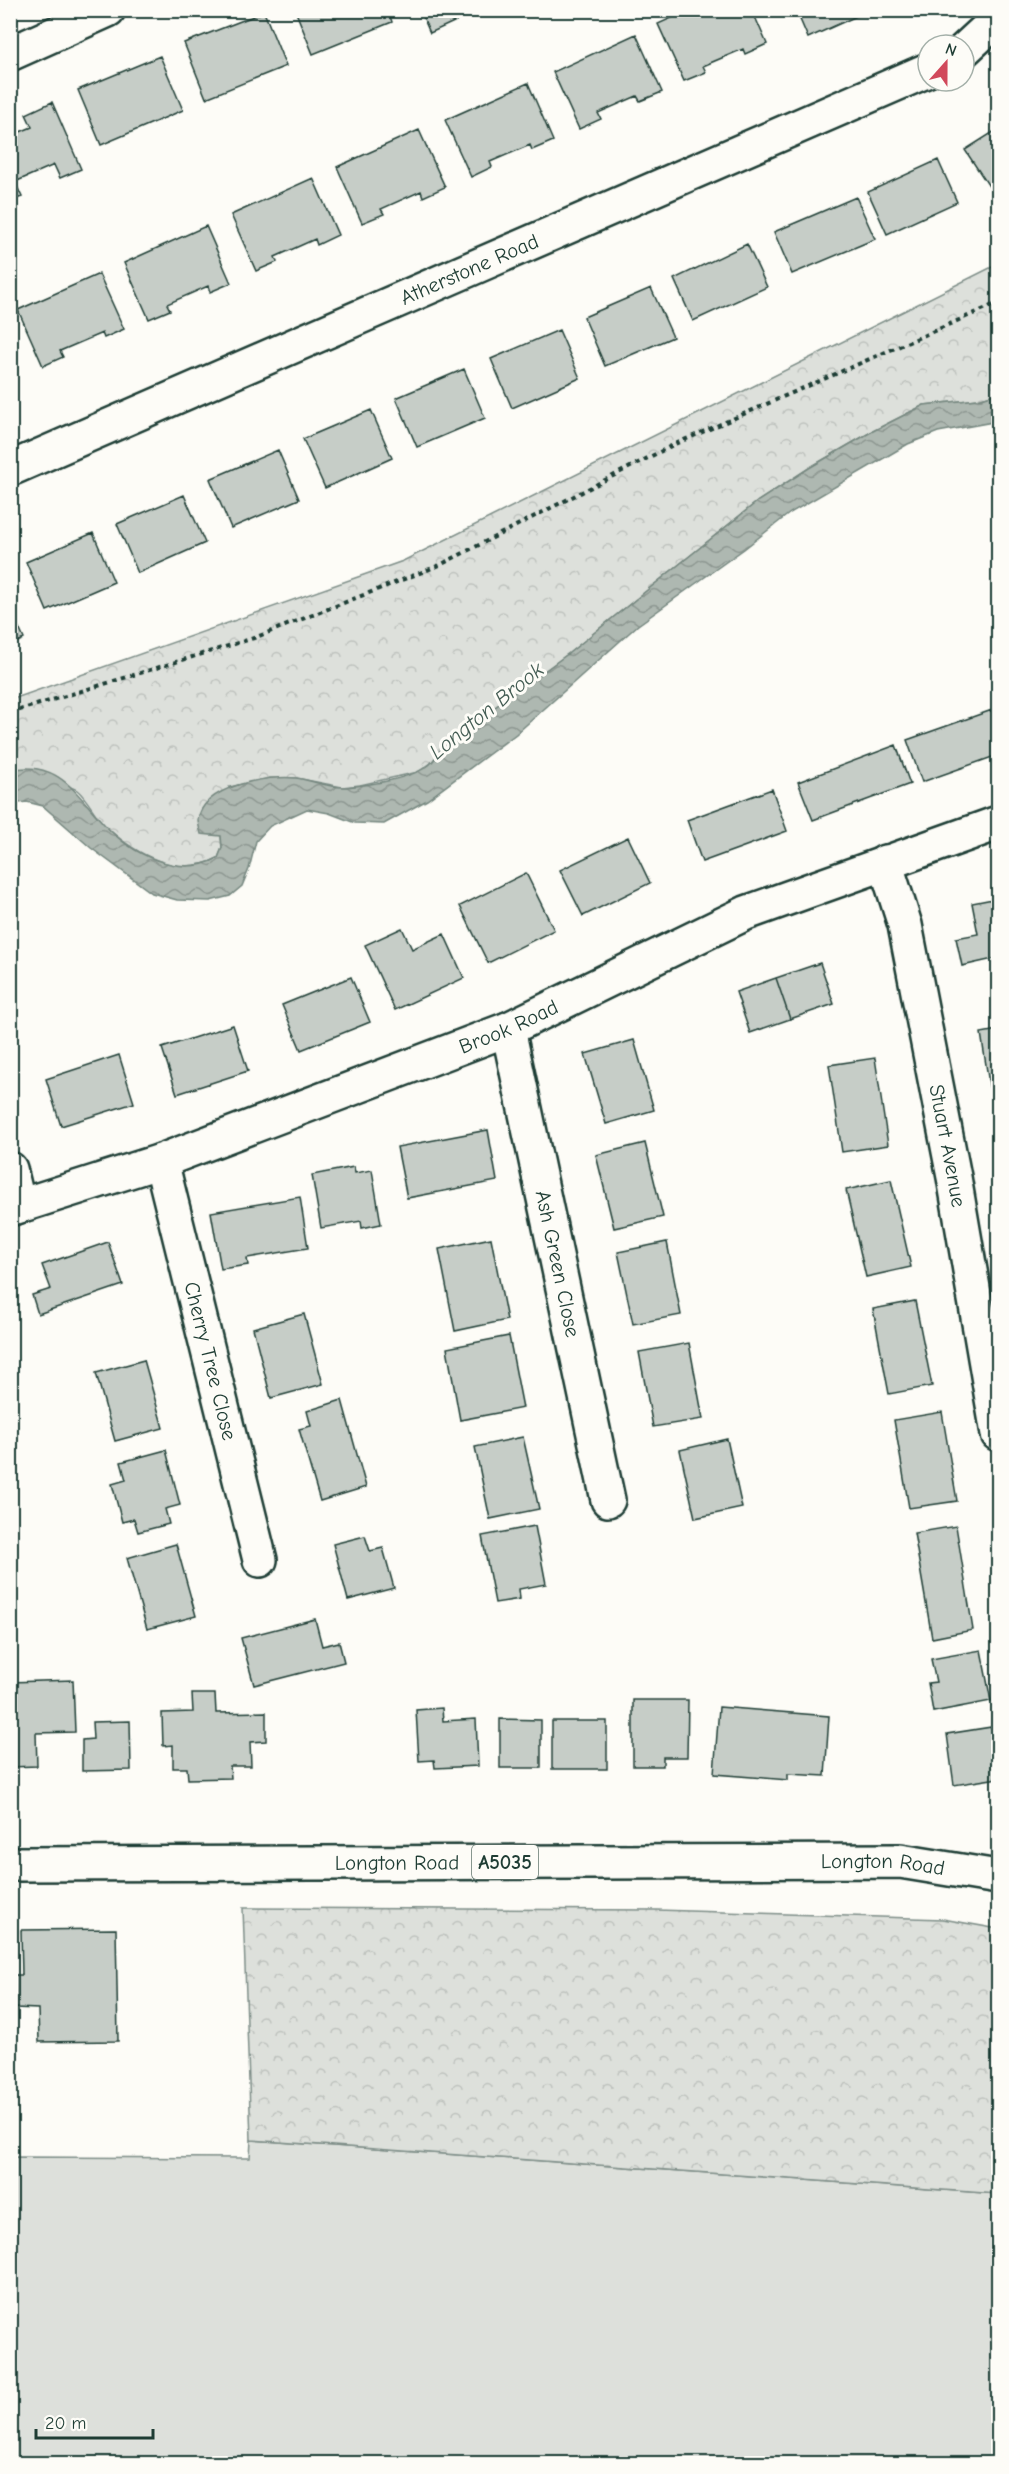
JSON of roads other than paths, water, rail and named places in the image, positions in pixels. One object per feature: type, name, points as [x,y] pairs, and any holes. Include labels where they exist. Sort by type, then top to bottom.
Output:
[{"type":"street","points":[[10,54],[108,10]]},
{"type":"street","points":[[976,39],[991,25],[997,10]]},
{"type":"street","name":"Atherstone Road","points":[[10,469],[916,75]]},
{"type":"street","name":"Brook Road","points":[[15,1208],[161,1161],[508,1029],[746,913],[999,823]]},
{"type":"street","name":"Stuart Avenue","points":[[885,862],[904,925],[954,1178],[999,1434]]},
{"type":"street","name":"Ash Green Close","points":[[508,1029],[608,1500]]},
{"type":"street","name":"Cherry Tree Close","points":[[161,1161],[260,1560]]},
{"type":"street","points":[[10,1169],[15,1208]]},
{"type":"street","name":"Longton Road","points":[[10,1864],[900,1861],[999,1877]]},
{"type":"water","points":[[998,393],[998,421],[938,432],[908,444],[790,513],[638,625],[516,734],[427,800],[384,824],[355,823],[329,813],[307,809],[270,826],[256,841],[242,886],[230,896],[210,901],[177,900],[152,893],[91,848],[43,806],[27,802],[11,804],[11,770],[27,768],[42,770],[65,782],[115,835],[156,860],[188,866],[203,864],[218,858],[222,848],[221,836],[201,834],[198,820],[203,808],[212,798],[239,785],[270,778],[296,778],[346,787],[389,780],[421,770],[432,763],[446,743],[569,653],[758,501],[871,432],[924,405],[978,399]]},
{"type":"water label","name":"Longton Brook","points":[[486,710]]}]
